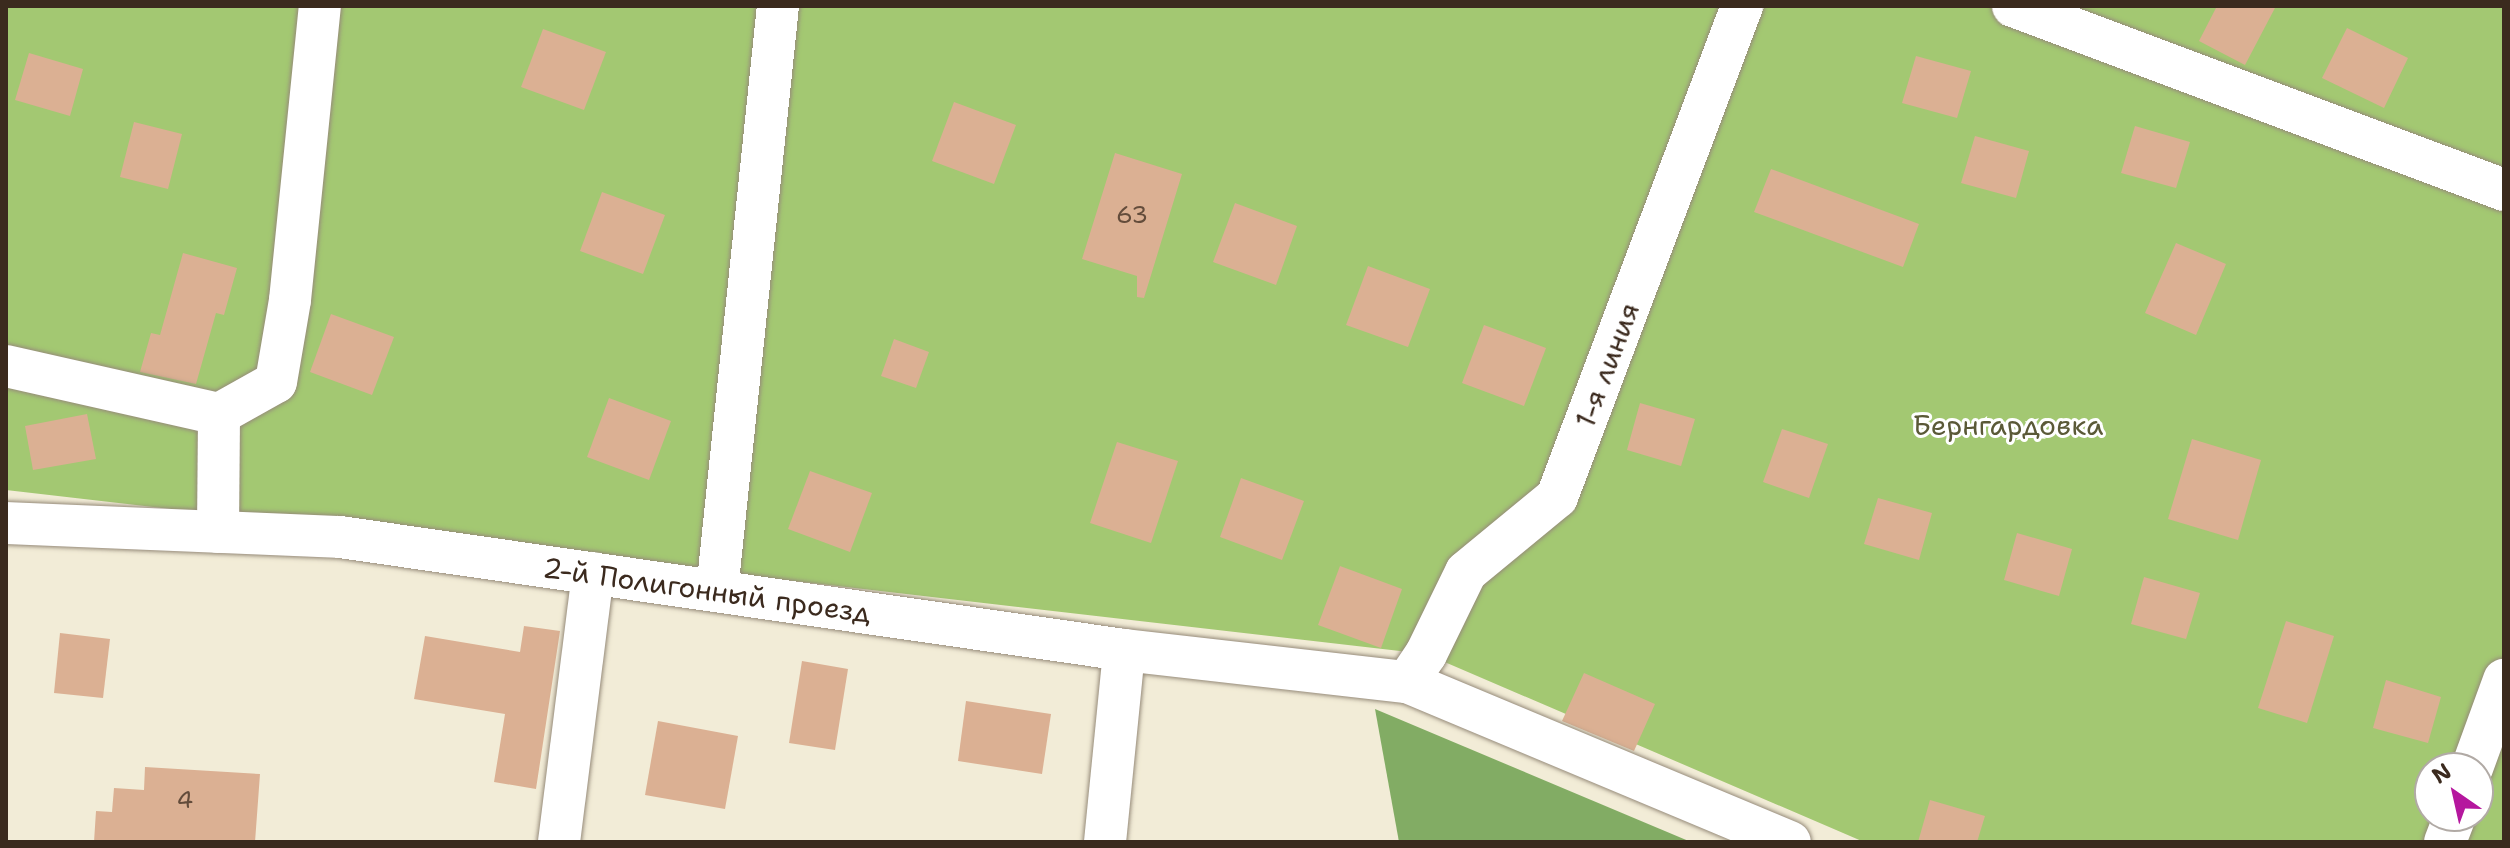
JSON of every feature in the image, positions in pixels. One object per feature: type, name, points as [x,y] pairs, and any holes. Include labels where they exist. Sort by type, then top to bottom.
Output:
[{"type":"street","points":[[6,366],[219,414],[276,382],[290,300],[320,6]]},
{"type":"street","points":[[717,591],[778,6]]},
{"type":"street","name":"1-я линия","points":[[1407,682],[1426,654],[1466,572],[1557,497],[1742,6]]},
{"type":"street","points":[[2013,6],[2504,190]]},
{"type":"street","points":[[218,532],[219,414]]},
{"type":"street","name":"2-й Полигонный проезд","points":[[6,523],[340,537],[1124,650],[1407,682],[1790,842]]},
{"type":"street","points":[[559,842],[593,573]]},
{"type":"street","points":[[1105,842],[1124,650]]},
{"type":"street","points":[[2478,752],[2504,680]]},
{"type":"green space","name":"Бернгардовка","points":[[6,6],[2504,6],[2504,842],[1864,842],[1426,654],[6,490]]},
{"type":"green space","points":[[1375,709],[1691,842],[1399,842]]},
{"type":"building","points":[[2217,6],[2276,6],[2245,65],[2199,41]]},
{"type":"building","points":[[2347,28],[2408,58],[2384,108],[2322,78]]},
{"type":"building","points":[[543,29],[606,52],[584,110],[521,87]]},
{"type":"building","points":[[29,53],[83,69],[70,116],[15,100]]},
{"type":"building","points":[[1916,56],[1971,71],[1957,118],[1902,103]]},
{"type":"building","points":[[954,102],[1016,125],[994,184],[932,161]]},
{"type":"building","points":[[134,122],[182,134],[168,189],[120,177]]},
{"type":"building","points":[[2135,126],[2190,142],[2176,188],[2121,173]]},
{"type":"building","points":[[1975,136],[2029,151],[2016,198],[1961,183]]},
{"type":"building","points":[[1115,153],[1182,174],[1144,298],[1137,297],[1137,276],[1082,259]]},
{"type":"building","points":[[1771,169],[1919,224],[1903,267],[1754,212]]},
{"type":"building","points":[[602,192],[665,215],[643,274],[580,251]]},
{"type":"building","points":[[1235,203],[1297,226],[1276,285],[1213,262]]},
{"type":"building","points":[[2176,243],[2226,264],[2196,335],[2145,313]]},
{"type":"building","points":[[183,253],[237,268],[224,315],[216,313],[196,384],[140,372],[151,333],[160,335]]},
{"type":"building","points":[[1368,266],[1430,289],[1408,347],[1346,325]]},
{"type":"building","points":[[331,314],[394,337],[372,395],[310,372]]},
{"type":"building","points":[[1484,325],[1546,348],[1524,406],[1462,383]]},
{"type":"building","points":[[894,339],[929,352],[916,388],[881,376]]},
{"type":"building","points":[[609,398],[671,421],[649,480],[587,457]]},
{"type":"building","points":[[1640,403],[1695,419],[1681,466],[1627,450]]},
{"type":"building","points":[[87,414],[96,459],[33,470],[25,426]]},
{"type":"building","points":[[1782,429],[1828,444],[1809,498],[1763,482]]},
{"type":"building","points":[[2192,439],[2261,460],[2238,540],[2168,519]]},
{"type":"building","points":[[1117,442],[1178,461],[1151,543],[1090,523]]},
{"type":"building","points":[[810,471],[872,493],[850,552],[788,529]]},
{"type":"building","points":[[1241,478],[1304,501],[1282,560],[1220,537]]},
{"type":"building","points":[[1878,498],[1932,513],[1919,560],[1864,544]]},
{"type":"building","points":[[2017,533],[2072,549],[2059,596],[2004,580]]},
{"type":"building","points":[[1340,566],[1402,589],[1381,648],[1318,625]]},
{"type":"building","points":[[2144,577],[2200,593],[2186,639],[2131,624]]},
{"type":"building","points":[[2286,621],[2334,636],[2307,723],[2258,708]]},
{"type":"building","points":[[524,626],[560,631],[536,789],[494,782],[505,714],[414,699],[425,636],[520,652]]},
{"type":"building","points":[[60,633],[110,639],[103,698],[54,693]]},
{"type":"building","points":[[802,661],[848,669],[835,750],[789,743]]},
{"type":"building","points":[[1584,673],[1655,704],[1634,751],[1562,721]]},
{"type":"building","points":[[2386,680],[2441,697],[2428,743],[2373,728]]},
{"type":"building","points":[[966,701],[1051,714],[1042,774],[958,761]]},
{"type":"building","points":[[658,721],[738,736],[725,809],[645,795]]},
{"type":"building","points":[[145,767],[260,774],[255,842],[94,842],[96,811],[112,812],[114,788],[144,790]]},
{"type":"building","points":[[1930,800],[1985,816],[1977,842],[1918,842]]}]
